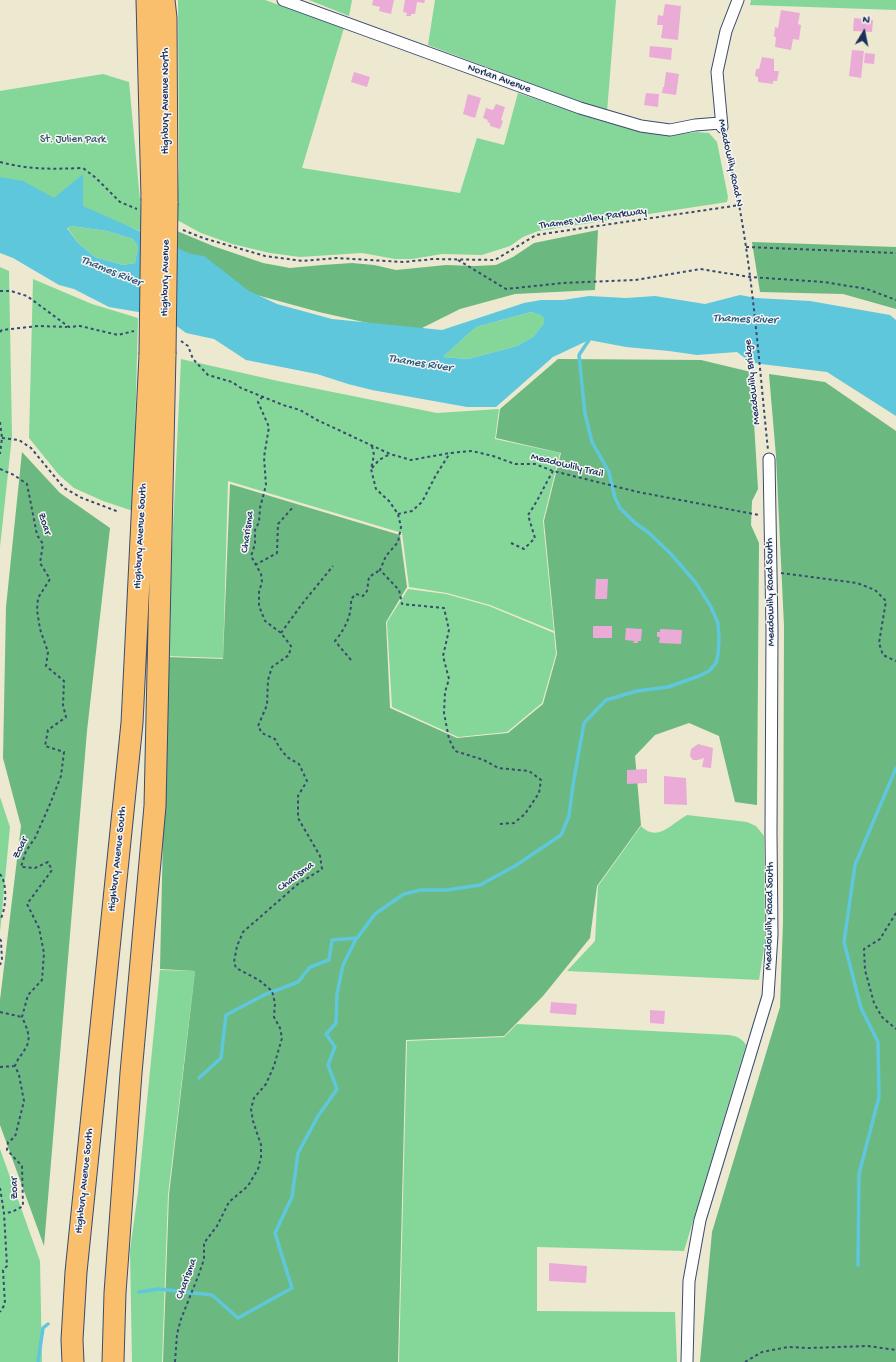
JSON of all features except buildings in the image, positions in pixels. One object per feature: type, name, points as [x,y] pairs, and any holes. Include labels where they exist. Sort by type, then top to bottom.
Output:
[{"type":"highway","name":"Highbury Avenue North","points":[[147,0],[153,204]]},
{"type":"highway","name":"Highbury Avenue North","points":[[153,204],[166,18],[164,0]]},
{"type":"highway","name":"Highbury Avenue","points":[[153,204],[164,350]]},
{"type":"highway","name":"Highbury Avenue South","points":[[73,1362],[72,1340],[76,1272],[132,723],[164,350]]},
{"type":"highway","name":"Highbury Avenue South","points":[[113,1362],[115,1293],[131,1073],[155,806],[164,350]]},
{"type":"street","name":"Norlan Avenue","points":[[283,0],[580,108],[641,126],[670,130],[696,125],[721,125]]},
{"type":"street","name":"Meadowlily Road N","points":[[721,125],[717,72],[726,31],[738,0]]},
{"type":"street","name":"Meadowlily Road South","points":[[687,1362],[689,1281],[700,1220],[768,996],[772,935],[772,572],[769,459]]},
{"type":"path","name":"Meadowlily Road N","points":[[721,125],[740,205],[750,279]]},
{"type":"path","points":[[0,162],[18,166],[46,169],[83,168],[96,178],[120,202],[153,204]]},
{"type":"path","name":"Thames Valley Parkway","points":[[182,229],[202,238],[265,256],[304,261],[336,258],[403,262],[434,259],[495,260],[536,235],[729,208],[740,205]]},
{"type":"path","points":[[746,247],[896,253]]},
{"type":"path","points":[[458,260],[506,289],[563,283],[635,280],[700,268],[750,279],[839,284],[867,289],[896,300]]},
{"type":"path","name":"Meadowlily Bridge","points":[[750,279],[769,459]]},
{"type":"path","points":[[0,291],[11,291],[27,296],[69,327]]},
{"type":"path","points":[[1,331],[38,326],[80,326],[118,335],[137,330]]},
{"type":"path","name":"Meadowlily Trail","points":[[164,350],[184,342],[188,346],[193,359],[208,375],[232,382],[241,388],[282,405],[300,410],[372,446],[390,454],[410,460],[472,451],[493,456],[515,464],[534,464],[553,471],[638,492],[755,515],[770,516]]},
{"type":"path","name":"Charisma","points":[[176,1362],[177,1334],[181,1319],[204,1259],[204,1243],[217,1226],[229,1202],[248,1186],[258,1169],[261,1157],[261,1145],[253,1121],[251,1109],[254,1098],[266,1084],[274,1066],[282,1038],[280,1028],[274,1017],[275,1003],[272,991],[259,980],[236,968],[234,962],[237,946],[243,932],[298,884],[322,869],[320,856],[298,818],[298,796],[307,781],[299,764],[288,757],[279,747],[275,739],[262,733],[258,726],[267,705],[268,680],[272,667],[289,656],[291,646],[281,633],[265,621],[259,606],[262,582],[261,574],[251,556],[255,544],[260,508],[266,485],[264,457],[269,428],[258,402],[263,396]]},
{"type":"path","points":[[0,422],[2,438],[0,454]]},
{"type":"path","points":[[2,438],[19,440],[31,448],[64,488],[82,498],[118,512]]},
{"type":"path","points":[[351,660],[335,642],[344,631],[352,609],[351,599],[356,594],[363,596],[367,591],[369,576],[380,570],[386,556],[398,542],[401,527],[398,514],[376,489],[371,469],[374,455],[372,446]]},
{"type":"path","points":[[398,514],[412,511],[422,502],[436,475],[450,453]]},
{"type":"path","points":[[371,469],[379,460],[390,454]]},
{"type":"path","name":"Zoar","points":[[0,469],[14,475],[27,484],[37,535],[43,544],[40,564],[50,579],[38,598],[37,610],[40,628],[48,652],[46,666],[64,681],[63,704],[66,717],[48,730],[45,746],[64,752],[61,776],[35,838],[26,851],[21,867],[35,868],[48,862],[52,870],[27,904],[39,928],[44,953],[42,980],[28,995],[22,1017]]},
{"type":"path","points":[[511,543],[524,549],[535,538],[528,515],[536,504],[553,471]]},
{"type":"path","points":[[255,565],[277,553],[278,524],[294,506]]},
{"type":"path","points":[[281,633],[333,566]]},
{"type":"path","points":[[380,570],[399,590],[402,604],[444,608],[449,630],[443,656],[449,679],[445,692],[444,713],[449,739],[455,751],[484,760],[498,768],[529,771],[541,780],[540,793],[525,814],[514,823],[498,824]]},
{"type":"path","points":[[772,572],[857,583],[875,590],[886,602],[879,643],[883,655],[896,661]]},
{"type":"path","points":[[0,874],[2,876],[5,891],[5,906],[3,916],[0,920]]},
{"type":"path","points":[[896,913],[880,939],[864,949],[864,970],[874,1003],[882,1017],[896,1028]]},
{"type":"path","points":[[0,939],[2,960],[0,965]]},
{"type":"path","points":[[0,1012],[22,1017],[28,1030],[27,1046],[17,1059],[14,1066],[0,1067]]},
{"type":"path","name":"Zoar","points":[[4,1213],[12,1212],[23,1206],[22,1166],[7,1150],[8,1142],[15,1136],[24,1101],[19,1075],[14,1066]]},
{"type":"path","points":[[0,1188],[4,1213],[7,1266],[3,1270],[5,1304],[0,1312]]},
{"type":"path","points":[[745,1362],[762,1352],[788,1348],[868,1346],[896,1350]]},
{"type":"green space","points":[[178,0],[265,0],[344,28],[302,168],[460,193],[477,138],[504,145],[518,93],[595,119],[644,132],[665,135],[697,132],[709,133],[717,142],[728,197],[727,202],[538,231],[523,237],[510,246],[482,255],[442,254],[412,259],[395,259],[362,253],[300,257],[270,253],[232,244],[201,233],[177,220],[179,166]]},
{"type":"green space","points":[[309,0],[352,0],[349,16]]},
{"type":"green space","points":[[435,0],[616,0],[607,112],[428,45]]},
{"type":"green space","points":[[751,0],[896,0],[896,10],[750,5]]},
{"type":"green space","name":"St. Julien Park","points":[[103,74],[129,82],[143,232],[0,178],[0,91]]},
{"type":"green space","points":[[71,226],[107,231],[133,239],[138,247],[135,263],[123,265],[95,257],[78,243],[67,227]]},
{"type":"green space","points":[[598,230],[595,290],[515,294],[460,309],[412,333],[319,312],[231,288],[177,260],[177,231],[213,246],[263,263],[290,268],[352,263],[374,265],[396,270],[446,265],[496,265],[513,257],[534,243]]},
{"type":"green space","points":[[752,242],[896,247],[896,309],[843,294],[760,292]]},
{"type":"green space","points":[[0,267],[9,271],[12,436],[0,547]]},
{"type":"green space","points":[[33,279],[92,304],[138,318],[133,511],[103,501],[74,488],[59,475],[29,438]]},
{"type":"green space","points":[[531,312],[544,318],[544,323],[533,337],[517,346],[468,359],[443,357],[476,327]]},
{"type":"green space","points":[[181,359],[278,381],[437,413],[499,409],[495,439],[560,453],[543,521],[554,631],[490,605],[447,593],[409,587],[402,533],[228,481],[223,658],[167,656]]},
{"type":"green space","points":[[558,359],[701,360],[751,372],[758,489],[752,501],[751,525],[759,543],[757,805],[735,802],[719,736],[689,723],[655,735],[635,756],[641,825],[597,886],[590,938],[543,996],[504,1036],[406,1040],[398,1362],[163,1362],[169,1195],[195,971],[160,969],[167,657],[223,659],[230,484],[400,535],[407,587],[386,622],[390,708],[457,738],[508,733],[543,704],[557,654],[544,521],[561,453],[496,438],[500,409]]},
{"type":"green space","points":[[769,374],[825,382],[896,431],[896,1362],[700,1362],[712,1232],[780,1007],[783,922],[784,626],[776,456]]},
{"type":"green space","points":[[22,452],[60,493],[110,528],[87,731],[44,1246],[0,1125],[0,1000],[21,826],[3,758],[6,607]]},
{"type":"green space","points":[[408,589],[446,594],[489,606],[554,633],[556,654],[542,703],[507,732],[458,737],[392,707],[387,622]]},
{"type":"green space","points":[[0,797],[10,827],[0,932]]},
{"type":"green space","points":[[687,815],[747,822],[756,826],[764,836],[765,942],[759,980],[567,971],[595,941],[598,886],[641,826],[647,831],[653,833],[659,832],[665,830]]},
{"type":"green space","points":[[160,970],[195,971],[168,1195],[162,1362],[132,1362],[130,1250],[138,1192]]},
{"type":"green space","points":[[517,1024],[729,1035],[739,1038],[746,1045],[684,1251],[537,1247],[537,1311],[675,1312],[677,1362],[399,1362],[407,1041],[504,1037]]},
{"type":"green space","points":[[0,1149],[40,1261],[42,1362],[0,1362]]},
{"type":"water","name":"Thames River","points":[[83,174],[83,206],[191,254],[204,256],[249,291],[277,304],[332,319],[442,330],[524,303],[589,296],[626,298],[655,296],[705,304],[740,295],[756,298],[810,301],[890,315],[896,320],[896,416],[827,372],[750,362],[737,352],[697,355],[626,347],[589,340],[553,357],[496,407],[467,407],[372,390],[317,374],[246,360],[214,339],[186,333],[174,324],[144,313],[109,307],[74,289],[59,285],[13,258],[0,253],[0,177],[23,181],[54,198]],"holes":[[[71,226],[107,231],[133,239],[138,247],[135,263],[123,265],[95,257],[78,243],[67,228]],[[531,312],[544,318],[544,323],[533,337],[517,346],[468,359],[443,357],[476,327]]]},
{"type":"waterway","points":[[139,1292],[159,1289],[212,1295],[238,1318],[292,1288],[275,1233],[292,1197],[298,1153],[318,1116],[337,1089],[328,1065],[335,1047],[326,1034],[336,1023],[337,994],[343,965],[355,941],[375,914],[404,894],[421,890],[447,890],[480,885],[515,866],[561,835],[569,816],[584,723],[606,700],[637,691],[668,687],[699,676],[709,671],[716,663],[719,639],[718,623],[711,607],[696,583],[671,554],[620,508],[615,498],[609,472],[592,442],[585,414],[579,355],[589,340]]},
{"type":"waterway","points":[[858,1265],[859,1174],[879,1097],[878,1042],[861,1008],[844,942],[855,865],[896,768]]},
{"type":"waterway","points":[[199,1078],[221,1058],[226,1015],[264,995],[298,982],[310,967],[329,960],[332,940],[357,938]]},
{"type":"waterway","points":[[38,1362],[43,1328],[48,1324]]}]
